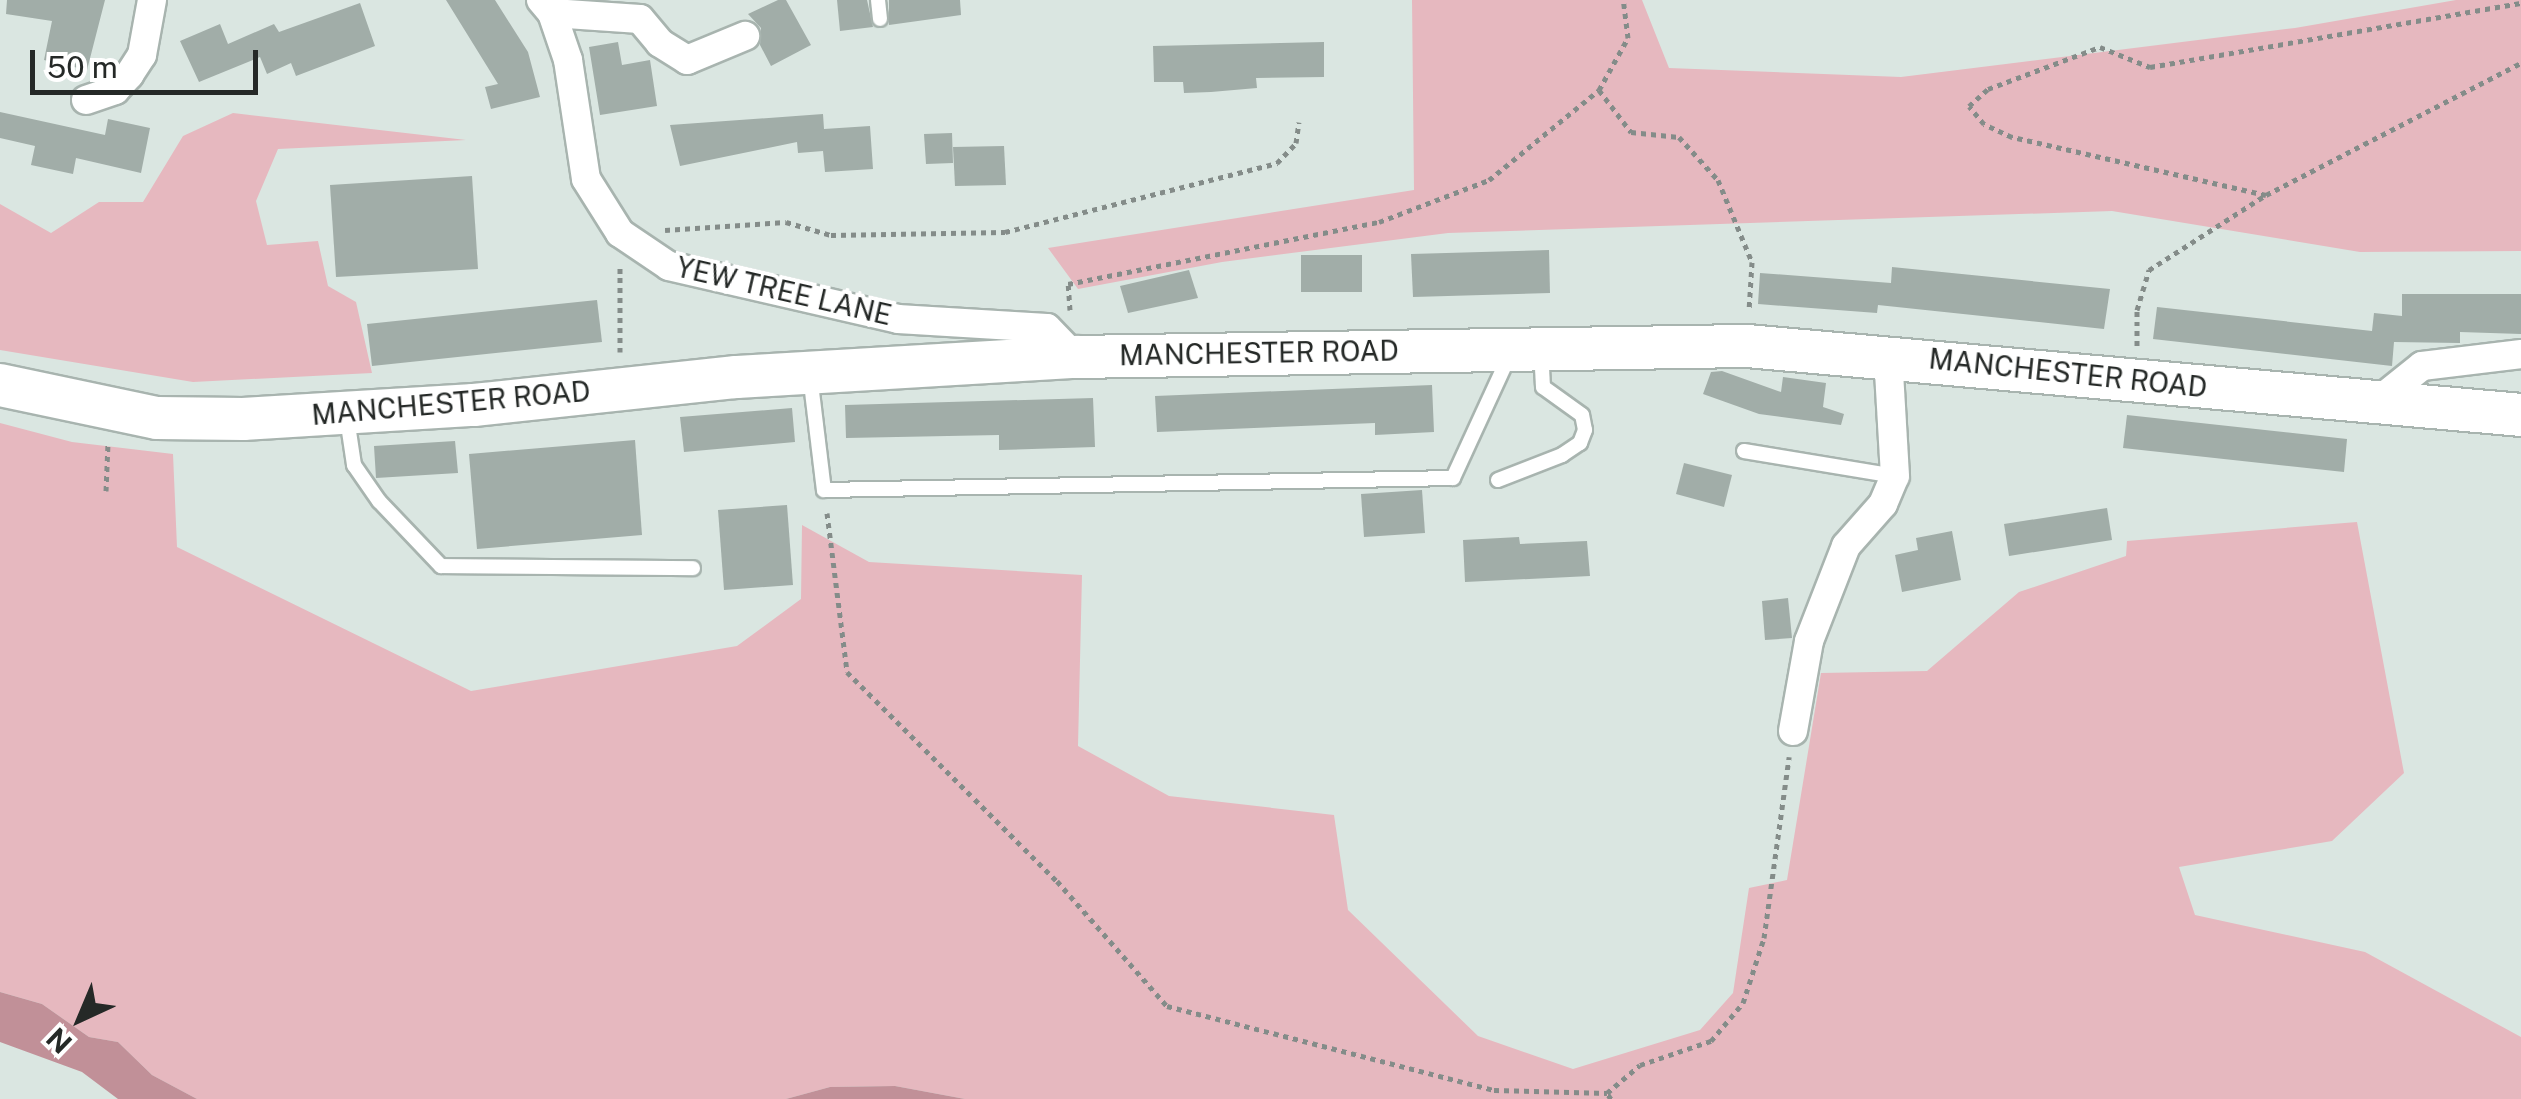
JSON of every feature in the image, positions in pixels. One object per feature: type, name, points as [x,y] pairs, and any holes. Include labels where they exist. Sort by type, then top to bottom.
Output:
[{"type":"main road","name":"MANCHESTER ROAD","points":[[0,385],[157,418],[346,412],[809,372],[1075,357],[1528,346],[1747,346],[2136,379],[2371,407],[2521,415]]},
{"type":"street","points":[[86,100],[115,90],[129,75],[142,55],[152,0]]},
{"type":"street","points":[[547,7],[640,20],[660,43],[688,60],[746,36]]},
{"type":"street","name":"YEW TREE LANE","points":[[547,7],[568,60],[586,179],[620,232],[669,266],[898,318],[1048,328],[1075,357]]},
{"type":"street","points":[[2371,407],[2422,366],[2521,354]]},
{"type":"street","points":[[1792,730],[1809,641],[1846,546],[1883,504],[1895,476],[1888,355]]},
{"type":"lane","points":[[878,0],[880,19]]},
{"type":"lane","points":[[1498,480],[1562,455],[1580,444],[1584,430],[1582,415],[1543,387],[1528,346]]},
{"type":"lane","points":[[809,372],[824,490],[1453,478],[1528,346]]},
{"type":"lane","points":[[346,412],[354,465],[378,501],[441,566],[468,571],[693,568]]},
{"type":"lane","points":[[1744,451],[1895,476]]},
{"type":"path","points":[[1075,357],[1068,284],[1379,222],[1489,180],[1598,90],[1628,38],[1623,0]]},
{"type":"path","points":[[2266,195],[2012,137],[1984,124],[1969,106],[1988,89],[2100,47],[2150,67],[2521,4]]},
{"type":"path","points":[[2136,379],[2137,310],[2149,270],[2266,195],[2521,63]]},
{"type":"path","points":[[1598,90],[1631,132],[1679,138],[1718,180],[1752,262],[1747,346]]},
{"type":"path","points":[[625,388],[620,232],[786,222],[831,235],[1005,232],[1276,163],[1296,143],[1299,122]]},
{"type":"path","points":[[824,490],[847,672],[1057,882],[1167,1006],[1494,1090],[1609,1096],[1640,1065],[1711,1041],[1743,1003],[1764,938],[1792,730]]},
{"type":"shaded area","points":[[1412,0],[1642,0],[1669,68],[1901,77],[2295,28],[2456,0],[2521,0],[2521,251],[2360,252],[2112,211],[1448,233],[1222,262],[1078,289],[1048,248],[1414,190]]},
{"type":"shaded area","points":[[233,113],[466,140],[278,149],[256,201],[267,245],[318,241],[328,286],[356,302],[372,373],[193,382],[0,350],[0,204],[51,233],[99,202],[143,202],[183,136]]},
{"type":"shaded area","points":[[0,423],[72,442],[173,454],[177,547],[471,691],[737,646],[801,599],[802,525],[869,562],[1082,575],[1078,746],[1169,796],[1334,815],[1348,910],[1478,1036],[1573,1069],[1700,1030],[1733,993],[1749,888],[1787,880],[1821,673],[1927,671],[2019,592],[2126,556],[2127,541],[2357,522],[2404,773],[2332,841],[2179,867],[2195,915],[2365,952],[2521,1037],[2521,1099],[965,1099],[895,1086],[830,1087],[786,1099],[197,1099],[152,1075],[118,1042],[89,1037],[42,1004],[0,992]]},
{"type":"shaded area","points":[[0,992],[42,1004],[89,1037],[118,1042],[152,1075],[197,1099],[118,1099],[82,1072],[0,1042]]},
{"type":"shaded area","points":[[895,1086],[965,1099],[786,1099],[830,1087]]},
{"type":"building","points":[[7,0],[105,0],[87,70],[44,60],[52,21],[6,14]]},
{"type":"building","points":[[446,0],[495,0],[528,52],[540,97],[491,109],[485,87],[498,84]]},
{"type":"building","points":[[786,0],[811,45],[771,66],[760,45],[761,28],[748,14]]},
{"type":"building","points":[[837,0],[867,0],[873,27],[840,31]]},
{"type":"building","points":[[889,0],[960,0],[961,15],[889,25]]},
{"type":"building","points":[[360,3],[375,46],[296,76],[291,63],[267,74],[260,57],[199,82],[180,41],[220,24],[228,44],[274,24],[279,32]]},
{"type":"building","points":[[618,42],[622,65],[650,60],[657,106],[600,115],[589,47]]},
{"type":"building","points":[[1324,42],[1324,77],[1256,78],[1257,88],[1184,93],[1183,82],[1154,82],[1153,46]]},
{"type":"building","points":[[0,112],[105,135],[108,119],[150,128],[141,173],[76,158],[73,174],[31,165],[35,146],[0,138]]},
{"type":"building","points":[[823,114],[824,129],[870,126],[873,169],[825,172],[823,151],[798,153],[797,142],[680,166],[670,125]]},
{"type":"building","points":[[952,133],[953,163],[926,164],[924,134]]},
{"type":"building","points":[[1004,146],[1006,185],[955,186],[953,147]]},
{"type":"building","points":[[472,176],[478,269],[336,277],[330,185]]},
{"type":"building","points":[[1549,250],[1550,293],[1413,297],[1411,254]]},
{"type":"building","points":[[1301,255],[1362,255],[1362,292],[1301,292]]},
{"type":"building","points":[[1892,267],[2110,289],[2104,329],[1878,305],[1877,313],[1758,304],[1760,273],[1891,283]]},
{"type":"building","points":[[1189,270],[1198,298],[1128,313],[1120,286]]},
{"type":"building","points":[[2402,294],[2521,294],[2521,334],[2460,332],[2460,343],[2394,342],[2392,366],[2153,339],[2157,307],[2372,331],[2374,313],[2402,316]]},
{"type":"building","points":[[597,300],[602,342],[372,366],[367,324]]},
{"type":"building","points":[[1722,371],[1781,392],[1783,377],[1826,383],[1823,407],[1844,414],[1841,425],[1759,414],[1703,394],[1711,372]]},
{"type":"building","points":[[1432,385],[1434,432],[1375,435],[1375,423],[1157,432],[1155,396]]},
{"type":"building","points":[[1093,398],[1095,447],[999,450],[999,435],[846,438],[845,405]]},
{"type":"building","points":[[792,408],[795,442],[684,452],[680,417]]},
{"type":"building","points":[[2127,415],[2347,439],[2344,472],[2123,448]]},
{"type":"building","points":[[635,440],[642,535],[477,549],[469,454]]},
{"type":"building","points":[[455,441],[458,473],[376,478],[374,446]]},
{"type":"building","points":[[1684,463],[1732,475],[1724,507],[1676,494]]},
{"type":"building","points":[[1422,490],[1425,533],[1364,537],[1361,494]]},
{"type":"building","points":[[787,505],[793,585],[724,590],[718,510]]},
{"type":"building","points":[[2107,508],[2112,540],[2009,556],[2004,524]]},
{"type":"building","points":[[1952,531],[1961,580],[1902,592],[1895,555],[1918,550],[1916,538]]},
{"type":"building","points":[[1519,537],[1520,544],[1587,541],[1590,576],[1465,582],[1463,540]]},
{"type":"building","points":[[1788,598],[1792,638],[1765,640],[1762,601]]}]
